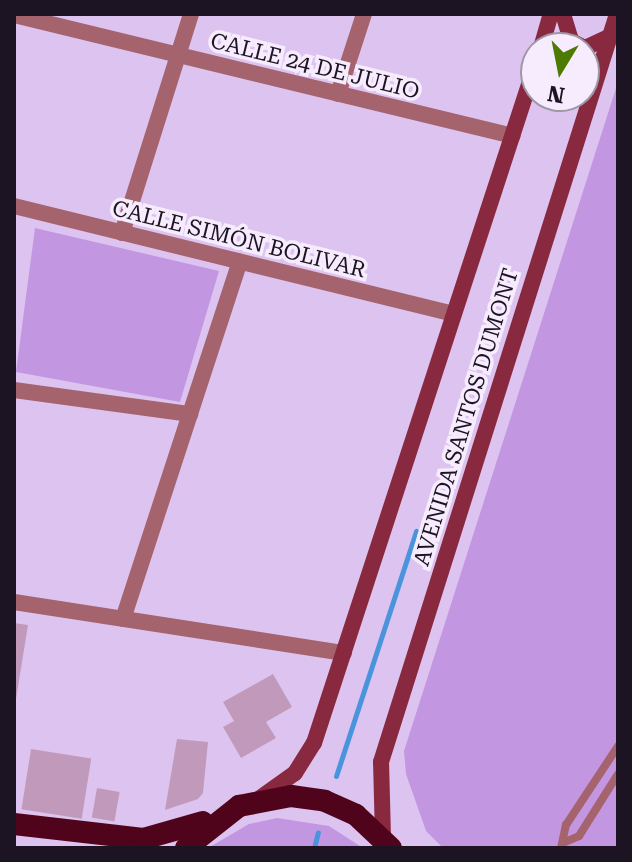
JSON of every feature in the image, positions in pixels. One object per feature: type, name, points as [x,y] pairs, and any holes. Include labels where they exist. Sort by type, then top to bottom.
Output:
[{"type":"highway","points":[[14,824],[143,839],[174,834],[256,800],[291,796],[325,801],[356,815],[387,843]]},
{"type":"highway","points":[[186,848],[223,814]]},
{"type":"main road","points":[[563,14],[571,41],[585,48],[609,37]]},
{"type":"main road","name":"AVENIDA SANTOS DUMONT","points":[[387,843],[381,762],[617,14]]},
{"type":"main road","name":"AVENIDA SANTOS DUMONT","points":[[256,800],[295,773],[314,743],[521,112]]},
{"type":"main road","points":[[577,142],[578,112]]},
{"type":"street","points":[[122,233],[191,14]]},
{"type":"street","points":[[338,94],[364,14]]},
{"type":"street","name":"CALLE 24 DE JULIO","points":[[14,15],[513,136]]},
{"type":"street","name":"CALLE SIMÓN BOLIVAR","points":[[14,206],[453,314]]},
{"type":"street","points":[[123,619],[240,262]]},
{"type":"street","points":[[14,390],[190,414]]},
{"type":"street","points":[[14,602],[344,653]]},
{"type":"lane","points":[[563,845],[566,825],[618,746]]},
{"type":"lane","points":[[563,845],[579,836],[618,774]]},
{"type":"shaded area","points":[[618,82],[618,848],[443,848],[426,831],[406,774],[404,751]]},
{"type":"shaded area","points":[[35,228],[219,271],[180,402],[16,372]]},
{"type":"shaded area","points":[[277,818],[329,826],[363,848],[208,848],[249,824]]},
{"type":"building","points":[[14,623],[28,625],[16,699],[14,699]]},
{"type":"building","points":[[273,674],[292,707],[266,722],[276,738],[241,758],[223,727],[234,721],[223,702]]},
{"type":"building","points":[[177,739],[208,742],[203,793],[198,799],[165,810]]},
{"type":"building","points":[[31,749],[91,759],[82,819],[21,809]]},
{"type":"building","points":[[97,788],[120,792],[114,822],[92,818]]},
{"type":"waterway","points":[[336,776],[416,531]]},
{"type":"waterway","points":[[314,848],[318,832]]}]
